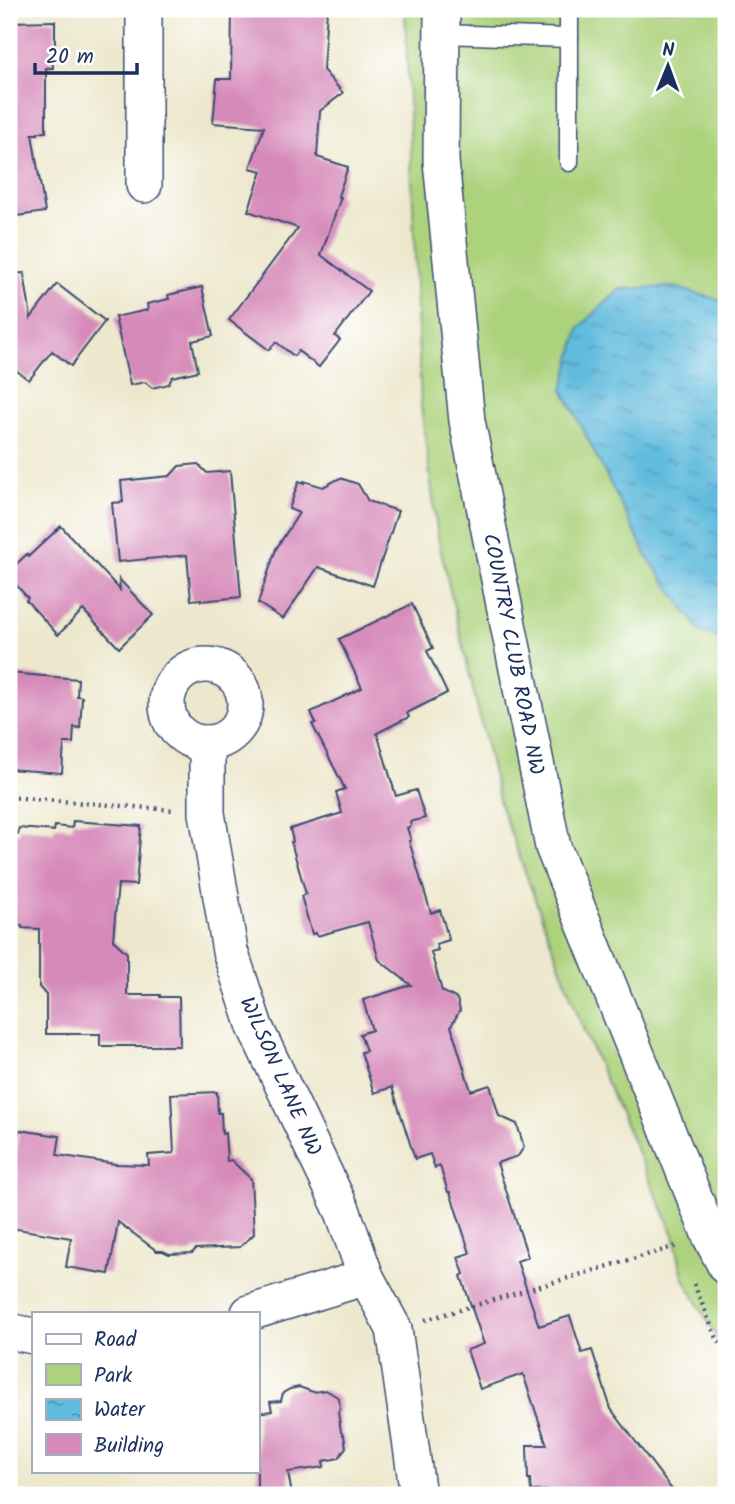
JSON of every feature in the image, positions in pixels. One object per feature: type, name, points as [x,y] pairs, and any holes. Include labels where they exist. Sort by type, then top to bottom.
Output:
[{"type":"street","points":[[144,9],[144,185]]},
{"type":"street","name":"COUNTRY CLUB ROAD NW","points":[[442,21],[441,161],[467,421],[553,846],[710,1236],[726,1267]]},
{"type":"street","name":"WILSON LANE NW","points":[[207,743],[206,813],[230,950],[255,1027],[343,1212],[366,1277],[394,1329],[418,1495]]},
{"type":"street","points":[[252,1312],[366,1277]]},
{"type":"street","points":[[9,1331],[32,1336]]},
{"type":"lane","points":[[569,9],[569,162]]},
{"type":"lane","points":[[442,21],[569,37]]},
{"type":"path","points":[[9,797],[206,813]]},
{"type":"path","points":[[394,1329],[677,1246],[682,1258]]},
{"type":"path","points":[[693,1283],[714,1333],[726,1353]]},
{"type":"green space","points":[[405,9],[726,9],[726,1354],[683,1277],[674,1235],[584,1031],[500,804],[438,538],[421,406]]},
{"type":"water","points":[[674,287],[726,302],[726,640],[701,632],[648,558],[563,390],[579,328],[620,289]]},
{"type":"building","points":[[232,9],[327,9],[323,70],[343,93],[320,111],[317,157],[348,167],[338,196],[341,197],[321,255],[369,291],[335,336],[340,340],[319,367],[298,351],[294,356],[276,342],[269,350],[229,320],[298,228],[248,211],[262,171],[250,168],[264,127],[213,123],[217,79],[231,79]]},
{"type":"building","points":[[55,21],[53,68],[46,68],[46,132],[32,134],[45,212],[9,217],[9,22]]},
{"type":"building","points":[[24,273],[31,318],[57,284],[105,321],[71,366],[52,351],[29,380],[9,365],[9,274]]},
{"type":"building","points":[[202,287],[213,336],[192,341],[198,371],[172,377],[169,384],[152,388],[145,382],[130,385],[115,317],[148,310],[147,304],[169,299],[168,295]]},
{"type":"building","points":[[198,464],[207,473],[230,471],[241,597],[191,600],[187,555],[118,562],[112,503],[123,502],[121,481],[170,476],[179,466]]},
{"type":"building","points":[[340,478],[358,484],[368,501],[398,511],[373,586],[318,567],[283,619],[258,603],[276,549],[299,513],[289,509],[299,481],[323,487]]},
{"type":"building","points":[[61,526],[120,590],[119,579],[153,615],[119,648],[83,610],[58,635],[9,577],[9,571]]},
{"type":"building","points":[[412,604],[433,648],[427,651],[447,693],[407,713],[409,717],[377,733],[396,796],[416,790],[425,818],[410,822],[411,826],[407,828],[411,840],[409,841],[431,913],[440,910],[449,940],[436,944],[438,950],[431,952],[442,991],[457,999],[460,1010],[451,1026],[471,1091],[490,1085],[499,1116],[517,1124],[524,1147],[518,1156],[497,1163],[528,1257],[517,1261],[539,1326],[570,1316],[582,1353],[592,1350],[611,1409],[676,1495],[592,1495],[588,1489],[531,1491],[527,1445],[547,1445],[523,1374],[480,1389],[467,1350],[484,1344],[461,1276],[464,1274],[458,1257],[470,1253],[450,1192],[440,1166],[435,1168],[430,1154],[415,1159],[392,1087],[374,1093],[361,1052],[366,1051],[360,1034],[372,1030],[363,1000],[411,985],[379,960],[368,922],[317,936],[316,933],[312,934],[301,896],[306,894],[291,842],[290,829],[342,813],[336,792],[345,789],[312,724],[316,723],[311,712],[362,688],[339,639]]},
{"type":"building","points":[[9,673],[78,679],[77,696],[82,697],[80,728],[74,727],[73,743],[64,743],[62,773],[9,769]]},
{"type":"building","points":[[73,821],[141,826],[136,885],[118,884],[113,940],[127,953],[127,995],[179,997],[180,1046],[100,1046],[100,1034],[46,1034],[46,995],[39,987],[39,929],[11,925],[15,860],[9,860],[9,834],[18,834],[19,828],[54,831],[55,826],[72,828]]},
{"type":"building","points":[[217,1092],[227,1161],[231,1160],[251,1179],[254,1234],[240,1247],[196,1249],[192,1253],[169,1254],[157,1251],[118,1222],[109,1274],[66,1267],[71,1238],[11,1228],[14,1206],[9,1205],[9,1192],[19,1130],[60,1136],[57,1155],[115,1164],[149,1165],[148,1155],[174,1153],[171,1094]]},
{"type":"building","points":[[299,1387],[313,1392],[326,1390],[339,1398],[338,1412],[346,1447],[339,1458],[323,1461],[324,1467],[288,1472],[292,1495],[257,1495],[259,1413],[272,1411],[270,1402],[281,1401],[283,1393]]}]
